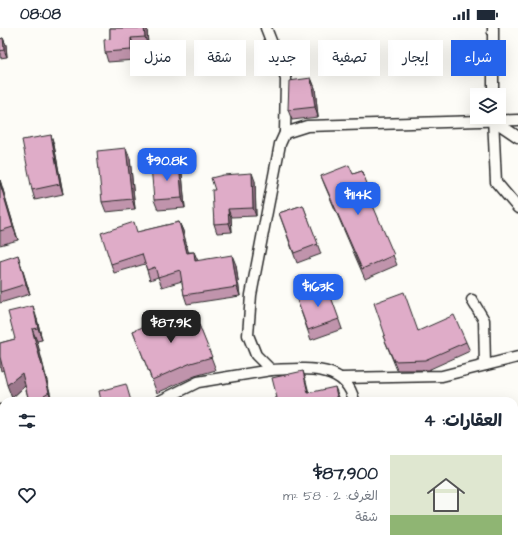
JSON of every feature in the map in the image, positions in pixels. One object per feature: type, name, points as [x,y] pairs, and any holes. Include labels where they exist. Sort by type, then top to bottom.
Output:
[{"type":"street","points":[[266,28],[286,79],[286,133],[280,144],[251,295],[248,335],[256,356],[271,370]]},
{"type":"street","points":[[493,28],[493,88]]},
{"type":"street","points":[[286,133],[307,126],[470,120]]},
{"type":"street","points":[[506,120],[518,120]]},
{"type":"street","points":[[493,124],[496,182],[518,208]]},
{"type":"street","points":[[500,124],[518,137]]},
{"type":"street","points":[[472,300],[484,320],[485,365]]},
{"type":"street","points":[[168,397],[198,382],[271,370],[325,370],[342,378],[442,376],[518,357]]},
{"type":"street","points":[[342,378],[352,397]]},
{"type":"building","points":[[110,28],[144,28],[145,37],[131,38],[130,50],[105,52],[104,40],[110,39]]},
{"type":"building","points":[[3,38],[4,50],[0,51],[0,39]]},
{"type":"building","points":[[311,78],[315,107],[288,110],[289,81]]},
{"type":"building","points":[[51,135],[60,184],[32,190],[22,140]]},
{"type":"building","points":[[126,148],[132,199],[102,202],[97,151]]},
{"type":"building","points":[[179,163],[182,198],[154,200],[151,166]]},
{"type":"building","points":[[349,165],[353,174],[362,171],[368,186],[365,187],[394,255],[362,269],[321,176]]},
{"type":"building","points":[[252,173],[253,208],[228,209],[229,223],[214,224],[212,190],[215,190],[211,178],[223,175]]},
{"type":"building","points":[[0,183],[13,227],[0,231]]},
{"type":"building","points":[[303,205],[318,244],[294,253],[279,213]]},
{"type":"building","points":[[134,222],[137,232],[179,222],[187,253],[194,252],[195,261],[232,255],[237,287],[184,295],[180,270],[158,277],[155,267],[147,270],[142,254],[111,264],[101,233]]},
{"type":"building","points":[[18,255],[26,284],[0,292],[0,261]]},
{"type":"building","points":[[327,286],[339,319],[308,330],[296,297]]},
{"type":"building","points":[[404,292],[418,331],[454,315],[466,342],[425,360],[394,361],[383,336],[385,335],[374,303]]},
{"type":"building","points":[[33,306],[38,328],[32,329],[49,392],[44,395],[44,397],[28,397],[22,373],[7,385],[0,357],[0,343],[15,339],[8,312]]},
{"type":"building","points":[[181,311],[184,320],[194,317],[197,325],[199,325],[212,357],[191,363],[152,380],[133,331]]},
{"type":"building","points":[[303,371],[308,393],[335,387],[337,397],[277,397],[272,378]]},
{"type":"building","points":[[126,384],[130,397],[100,397],[99,391]]}]
